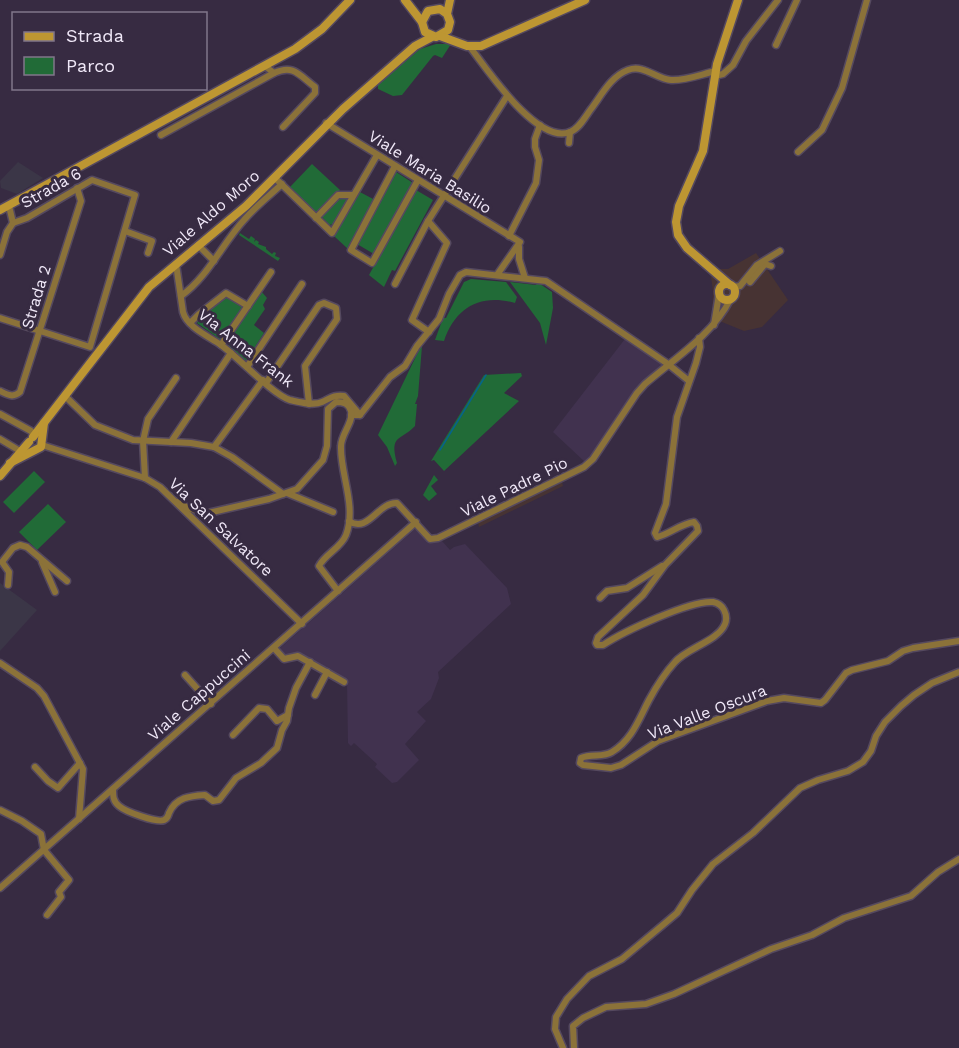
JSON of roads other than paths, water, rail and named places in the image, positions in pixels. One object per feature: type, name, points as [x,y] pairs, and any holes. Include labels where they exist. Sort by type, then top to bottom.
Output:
[{"type":"main road","points":[[0,210],[265,66],[313,37],[350,0]]},
{"type":"main road","points":[[422,25],[431,10],[448,0]]},
{"type":"main road","points":[[448,0],[447,14],[450,26],[459,42]]},
{"type":"main road","points":[[408,2],[422,25],[436,36],[470,47],[484,44],[585,0]]},
{"type":"main road","points":[[712,270],[723,299],[730,300],[735,294],[731,286],[681,241],[676,222],[679,206],[703,151],[715,73],[723,41],[738,0]]},
{"type":"main road","points":[[408,2],[447,14]]},
{"type":"main road","name":"Viale Aldo Moro","points":[[415,46],[422,25]]},
{"type":"main road","points":[[436,36],[444,34],[450,26]]},
{"type":"main road","name":"Viale Aldo Moro","points":[[10,463],[36,441],[45,420],[149,287],[244,207],[326,123],[415,46],[436,36]]},
{"type":"main road","points":[[719,292],[724,285],[731,286]]},
{"type":"main road","points":[[90,347],[99,352]]},
{"type":"main road","name":"Viale Aldo Moro","points":[[0,476],[20,451],[36,441]]},
{"type":"street","points":[[470,47],[507,96],[529,119],[559,133],[570,132],[578,126],[611,82],[630,68],[643,69],[671,80],[715,73],[723,74],[732,65],[746,41],[778,0]]},
{"type":"street","points":[[776,45],[797,0]]},
{"type":"street","points":[[798,152],[822,130],[842,88],[867,0]]},
{"type":"street","points":[[265,66],[274,73]]},
{"type":"street","points":[[161,135],[274,73],[290,68],[315,87],[315,93],[283,127]]},
{"type":"street","points":[[395,284],[428,221],[507,96]]},
{"type":"street","name":"Viale Maria Basilio","points":[[326,123],[520,244]]},
{"type":"street","points":[[509,236],[536,183],[539,160],[535,139],[540,125]]},
{"type":"street","points":[[569,143],[570,132]]},
{"type":"street","points":[[274,177],[332,232],[376,155]]},
{"type":"street","points":[[395,166],[351,250],[372,263],[418,180]]},
{"type":"street","name":"Strada 6","points":[[13,223],[27,219],[77,188],[96,180],[135,195],[125,231]]},
{"type":"street","points":[[181,296],[190,290],[214,261],[243,220],[282,184]]},
{"type":"street","name":"Strada 2","points":[[0,391],[10,396],[15,396],[20,392],[81,201],[77,188]]},
{"type":"street","points":[[316,218],[338,195],[353,195]]},
{"type":"street","points":[[0,255],[13,223],[9,206]]},
{"type":"street","points":[[428,221],[447,243],[412,320],[429,332]]},
{"type":"street","points":[[0,318],[90,347],[125,231],[152,241],[148,253]]},
{"type":"street","points":[[497,275],[520,244]]},
{"type":"street","points":[[520,244],[519,259],[525,278]]},
{"type":"street","points":[[198,245],[214,261]]},
{"type":"street","points":[[731,286],[740,286],[757,265],[780,251]]},
{"type":"street","name":"Via Anna Frank","points":[[176,264],[185,318],[285,398],[309,404]]},
{"type":"street","points":[[750,282],[765,264],[771,266]]},
{"type":"street","points":[[221,345],[271,272]]},
{"type":"street","points":[[360,415],[390,377],[405,366],[417,346],[439,319],[460,275],[473,272],[546,281],[668,364],[689,381]]},
{"type":"street","points":[[247,367],[302,284]]},
{"type":"street","points":[[714,326],[719,292]]},
{"type":"street","points":[[190,323],[226,293],[248,306]]},
{"type":"street","name":"Viale Padre Pio","points":[[416,522],[430,538],[442,537],[584,467],[593,459],[637,393],[714,326],[723,315],[730,300]]},
{"type":"street","points":[[214,447],[319,305],[324,303],[336,308],[337,319],[305,366],[309,404],[321,403],[331,395],[344,396],[360,415]]},
{"type":"street","name":"Via Valle Oscura","points":[[699,338],[700,347],[677,417],[666,504],[655,532],[657,537],[662,537],[684,524],[694,522],[698,526],[698,531],[665,565],[643,595],[596,640],[597,645],[603,645],[647,623],[705,603],[717,603],[722,607],[726,615],[725,624],[709,639],[677,660],[650,698],[635,729],[616,749],[610,754],[585,756],[580,760],[583,765],[610,768],[621,765],[658,741],[767,701],[791,698],[821,703],[846,673],[852,670],[888,661],[903,651],[913,648],[959,641]]},
{"type":"street","points":[[171,441],[231,353]]},
{"type":"street","points":[[145,478],[143,441],[148,419],[176,378]]},
{"type":"street","points":[[65,396],[95,425],[134,440],[171,441],[214,447],[285,494],[333,512]]},
{"type":"street","points":[[177,502],[188,508],[208,513],[232,509],[297,489],[306,482],[323,460],[327,446],[330,407],[336,402],[344,403],[350,408],[351,415],[341,436],[340,448],[348,494],[349,520],[343,540],[319,566],[338,591]]},
{"type":"street","name":"Via San Salvatore","points":[[0,414],[31,431],[36,441],[145,478],[160,487],[302,624]]},
{"type":"street","points":[[351,415],[360,415]]},
{"type":"street","points":[[0,439],[20,451]]},
{"type":"street","points":[[349,520],[354,524],[362,524],[393,502],[400,505],[416,522]]},
{"type":"street","name":"Viale Cappuccini","points":[[0,888],[416,522]]},
{"type":"street","points":[[8,585],[9,572],[2,562],[13,548],[20,545],[27,547],[67,581]]},
{"type":"street","points":[[41,559],[55,592]]},
{"type":"street","points":[[600,598],[607,591],[627,588],[665,565]]},
{"type":"street","points":[[274,648],[284,658],[298,656],[344,682]]},
{"type":"street","points":[[113,789],[114,800],[119,806],[136,814],[163,821],[177,801],[188,796],[205,795],[213,801],[219,800],[233,781],[261,763],[277,748],[296,688],[310,662]]},
{"type":"street","points":[[0,663],[37,688],[44,696],[80,763],[84,776],[78,808],[79,819]]},
{"type":"street","points":[[315,695],[327,672]]},
{"type":"street","points":[[563,1048],[555,1029],[556,1017],[567,999],[589,976],[622,959],[677,913],[713,864],[753,833],[800,788],[848,771],[863,762],[881,729],[901,706],[933,683],[959,672]]},
{"type":"street","points":[[184,675],[210,704]]},
{"type":"street","points":[[233,735],[259,708],[267,709],[277,721],[288,715]]},
{"type":"street","points":[[35,767],[58,788],[80,763]]},
{"type":"street","points":[[0,810],[41,834],[44,850],[69,880],[59,892],[61,897],[47,915]]},
{"type":"street","points":[[574,1048],[573,1026],[597,1011],[606,1007],[654,1001],[771,950],[812,935],[844,918],[911,896],[938,872],[959,859]]},
{"type":"waterway","points":[[440,450],[486,375]]}]
